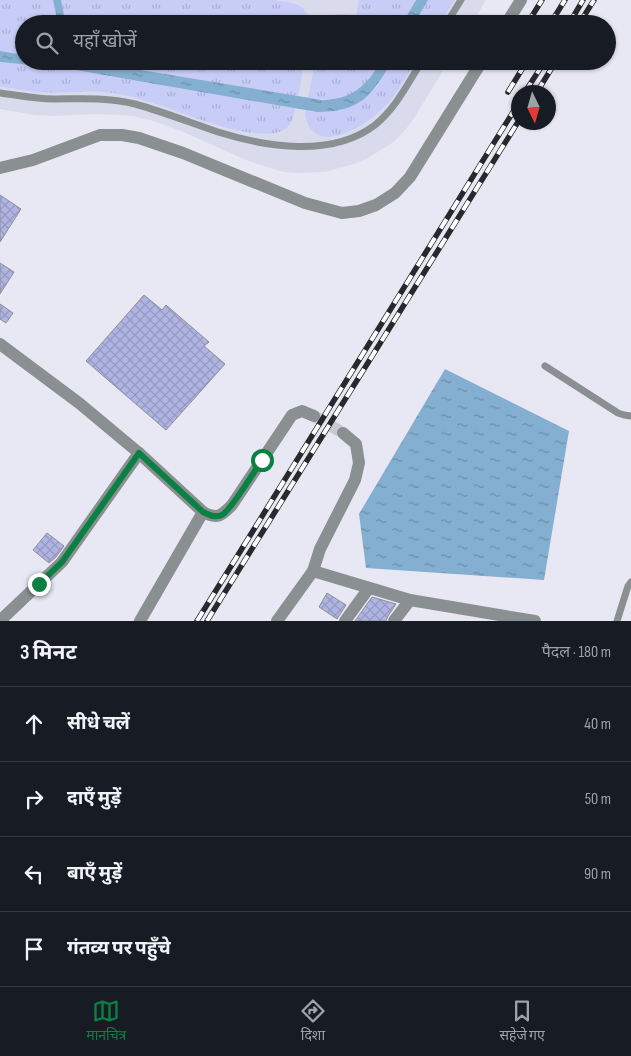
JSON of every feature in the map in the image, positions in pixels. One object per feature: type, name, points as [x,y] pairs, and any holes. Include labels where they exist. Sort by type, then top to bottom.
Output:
[{"type":"street","points":[[511,15],[520,0]]},
{"type":"street","points":[[0,168],[33,160],[100,135],[122,135],[139,138],[183,153],[305,203],[342,213],[358,211],[376,205],[395,193],[410,176],[476,70]]},
{"type":"street","points":[[0,344],[79,403],[139,453],[203,512],[211,516],[222,515],[232,505],[292,415],[302,411],[314,416]]},
{"type":"street","points":[[277,621],[313,571],[320,548],[355,480],[359,463],[356,444],[343,433]]},
{"type":"street","points":[[4,619],[62,562],[139,453]]},
{"type":"street","points":[[140,621],[203,512]]},
{"type":"street","points":[[313,571],[410,600],[535,621]]},
{"type":"street","points":[[345,621],[369,588]]},
{"type":"street","points":[[394,621],[410,600]]},
{"type":"lane","points":[[452,15],[462,0]]},
{"type":"lane","points":[[0,92],[36,98],[120,101],[249,140],[277,145],[310,147],[344,141],[361,134],[375,125],[388,113],[416,70]]},
{"type":"lane","points":[[545,366],[618,413],[631,416]]},
{"type":"lane","points":[[617,621],[631,582]]},
{"type":"shaded area","points":[[0,0],[486,0],[477,15],[15,15],[15,70],[443,70],[411,123],[392,143],[368,158],[354,164],[324,172],[284,172],[246,160],[154,121],[132,116],[97,114],[35,115],[0,109]]},
{"type":"green space","points":[[0,0],[53,0],[56,15],[15,15],[15,54],[0,51]]},
{"type":"green space","points":[[61,0],[274,0],[298,5],[306,11],[307,15],[64,15]]},
{"type":"green space","points":[[359,0],[416,0],[407,15],[356,15]]},
{"type":"green space","points":[[428,0],[455,0],[445,15],[419,15]]},
{"type":"green space","points":[[0,62],[15,64],[15,70],[69,70],[295,96],[140,70],[302,70],[294,115],[288,127],[278,132],[263,134],[211,123],[148,101],[120,94],[94,91],[37,92],[0,86]]},
{"type":"green space","points":[[313,70],[375,70],[360,88],[343,97],[333,99],[309,98],[307,111],[317,112],[339,110],[370,94],[387,70],[411,70],[385,107],[361,126],[350,131],[338,136],[327,137],[318,135],[310,128],[305,115]]},
{"type":"water","points":[[53,0],[61,0],[64,15],[56,15]]},
{"type":"water","points":[[416,0],[428,0],[419,15],[407,15]]},
{"type":"water","points":[[0,51],[15,54],[15,64],[0,62]]},
{"type":"water","points":[[76,70],[140,70],[322,100],[350,94],[364,85],[375,70],[387,70],[371,93],[363,100],[344,109],[317,112]]},
{"type":"water","points":[[445,369],[569,431],[544,580],[366,568],[359,514]]},
{"type":"building","points":[[0,195],[21,209],[0,242]]},
{"type":"building","points":[[0,263],[14,272],[0,294]]},
{"type":"building","points":[[144,295],[162,310],[166,305],[209,342],[204,346],[225,364],[166,430],[86,361]]},
{"type":"building","points":[[0,304],[13,313],[6,323],[0,319]]},
{"type":"building","points":[[47,533],[64,546],[49,563],[33,550]]},
{"type":"building","points":[[327,593],[346,605],[337,619],[319,607]]},
{"type":"building","points":[[372,597],[396,604],[386,621],[355,621]]},
{"type":"tunnel","points":[[314,416],[343,433]]},
{"type":"railway","points":[[533,15],[542,0]]},
{"type":"railway","points":[[556,15],[565,0]]},
{"type":"railway","points":[[574,15],[583,0]]},
{"type":"railway","points":[[585,15],[594,0]]},
{"type":"railway","points":[[508,92],[521,70]]},
{"type":"railway","points":[[530,85],[539,70]]},
{"type":"railway","points":[[541,85],[550,70]]},
{"type":"railway","points":[[197,621],[511,115]]},
{"type":"railway","points":[[207,621],[513,130]]},
{"type":"route","points":[[39,584],[62,562],[139,453],[203,512],[211,516],[222,515],[232,505],[262,460]]}]
